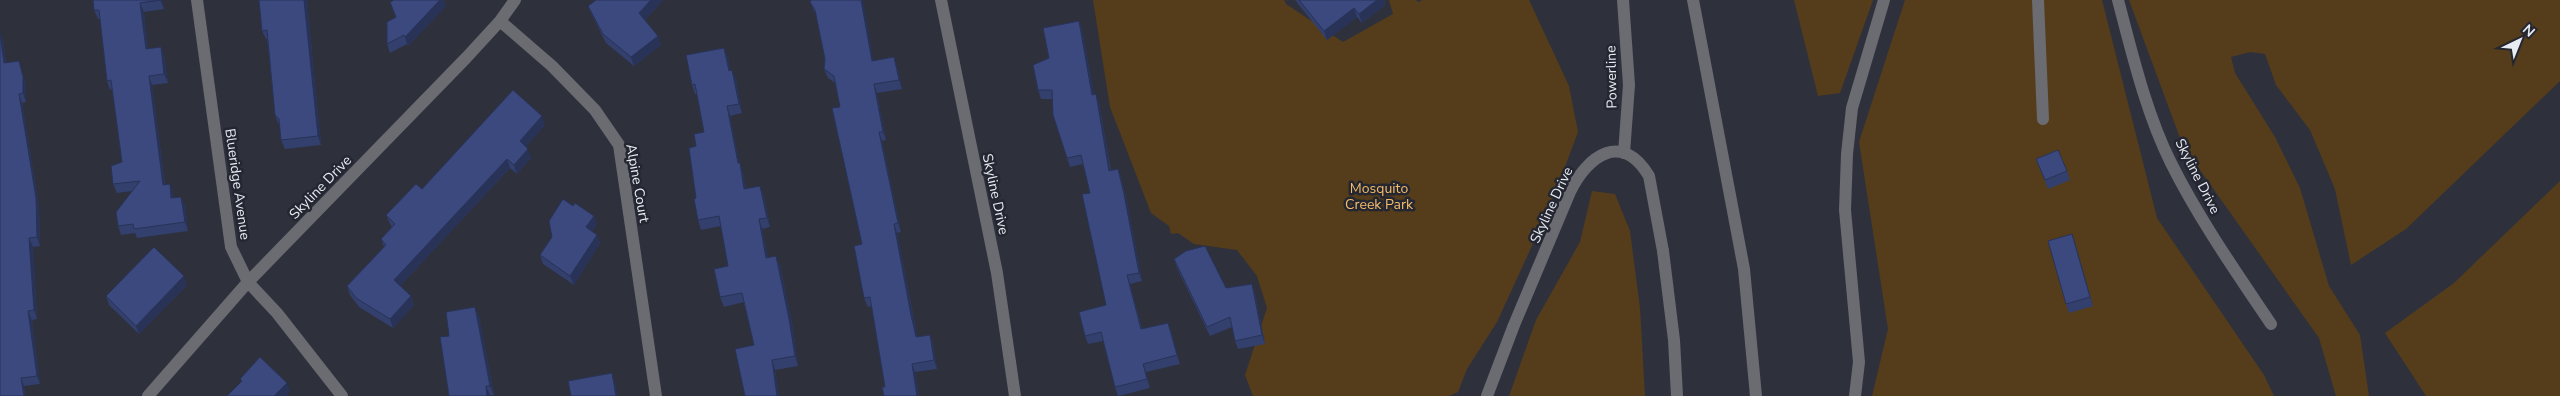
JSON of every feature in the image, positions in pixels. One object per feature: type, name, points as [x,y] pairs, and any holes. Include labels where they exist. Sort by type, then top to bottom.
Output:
[{"type":"street","name":"Blueridge Avenue","points":[[197,0],[231,247],[248,282],[277,313],[342,396]]},
{"type":"street","name":"Skyline Drive","points":[[148,396],[248,282],[500,21],[515,0]]},
{"type":"street","name":"Skyline Drive","points":[[941,0],[997,273],[1016,396]]},
{"type":"street","name":"Powerline","points":[[1623,0],[1629,84],[1624,153]]},
{"type":"street","points":[[1693,0],[1744,269],[1756,396]]},
{"type":"street","points":[[1855,396],[1859,362],[1846,210],[1847,154],[1852,108],[1884,0]]},
{"type":"street","points":[[2038,0],[2043,119]]},
{"type":"street","name":"Skyline Drive","points":[[2118,0],[2133,58],[2170,162],[2214,239],[2271,324]]},
{"type":"street","name":"Alpine Court","points":[[500,21],[552,66],[595,110],[619,145],[656,396]]},
{"type":"street","name":"Skyline Drive","points":[[1487,396],[1514,326],[1578,175],[1589,162],[1600,154],[1612,151],[1624,153]]},
{"type":"street","points":[[1624,153],[1643,166],[1649,176],[1663,251],[1674,340],[1677,396]]},
{"type":"green space","name":"Mosquito Creek Park","points":[[1093,0],[1284,0],[1286,4],[1343,42],[1393,14],[1389,0],[1415,0],[1419,2],[1422,0],[1529,0],[1569,86],[1578,132],[1551,204],[1497,322],[1467,369],[1458,392],[1449,396],[1253,396],[1245,375],[1267,308],[1257,276],[1237,250],[1194,244],[1178,233],[1171,234],[1169,226],[1151,213],[1110,107]]},
{"type":"green space","points":[[1794,0],[1873,0],[1840,93],[1818,96]]},
{"type":"green space","points":[[1905,0],[2102,0],[2157,218],[2264,375],[2274,396],[1872,396],[1888,329],[1859,142]]},
{"type":"green space","points":[[2129,0],[2560,0],[2560,81],[2406,229],[2351,265],[2335,189],[2310,130],[2276,85],[2265,54],[2250,52],[2231,57],[2235,73],[2275,137],[2300,188],[2329,286],[2360,335],[2369,396],[2336,396],[2319,338],[2183,146]]},
{"type":"green space","points":[[2560,181],[2560,396],[2426,396],[2385,333],[2454,283]]},
{"type":"green space","points":[[1592,191],[1615,194],[1630,231],[1640,308],[1645,396],[1509,396],[1536,320],[1580,242]]},
{"type":"building","points":[[93,0],[160,0],[140,3],[146,49],[161,47],[164,74],[149,76],[163,185],[170,184],[171,198],[181,197],[185,222],[134,229],[133,224],[118,226],[116,212],[140,181],[113,184],[111,166],[122,162],[111,80],[107,81],[99,10],[94,10]]},
{"type":"building","points":[[259,0],[304,0],[318,136],[281,140],[279,119],[275,115],[267,30],[262,31]]},
{"type":"building","points":[[394,0],[440,0],[405,37],[404,35],[387,44],[387,22],[396,17],[390,2]]},
{"type":"building","points":[[596,0],[651,0],[639,13],[658,36],[631,57],[603,34],[588,6]]},
{"type":"building","points":[[811,0],[861,0],[872,61],[894,57],[899,80],[874,84],[883,132],[879,132],[898,223],[894,224],[911,315],[916,337],[930,335],[934,360],[912,364],[917,396],[884,396],[882,387],[885,387],[870,297],[864,298],[854,246],[862,244],[832,108],[840,107],[834,76],[824,69],[825,59],[815,10],[810,2]]},
{"type":"building","points":[[1299,0],[1377,0],[1359,14],[1354,8],[1324,31]]},
{"type":"building","points":[[1079,21],[1092,95],[1096,94],[1109,171],[1118,169],[1124,194],[1139,273],[1127,275],[1141,329],[1168,323],[1177,355],[1143,364],[1147,379],[1115,387],[1101,332],[1085,336],[1079,312],[1106,305],[1082,194],[1090,193],[1081,155],[1067,158],[1053,115],[1052,90],[1038,90],[1033,65],[1049,58],[1043,28]]},
{"type":"building","points":[[0,34],[4,63],[19,61],[23,77],[23,93],[19,94],[36,198],[37,237],[29,238],[34,310],[28,311],[37,376],[21,378],[24,396],[0,396]]},
{"type":"building","points":[[724,48],[729,71],[732,70],[739,104],[727,106],[738,163],[740,163],[744,189],[760,186],[767,218],[759,219],[766,258],[776,256],[795,356],[772,360],[777,396],[745,396],[735,349],[754,345],[742,293],[720,297],[714,269],[728,266],[719,216],[698,220],[694,199],[696,198],[689,148],[696,146],[694,134],[704,132],[695,84],[692,85],[686,55]]},
{"type":"building","points":[[513,90],[542,116],[520,141],[528,149],[514,165],[507,159],[394,280],[411,296],[390,319],[356,298],[347,286],[386,245],[381,239],[395,224],[386,215],[416,184],[422,189]]},
{"type":"building","points":[[2058,150],[2067,171],[2045,180],[2036,159]]},
{"type":"building","points":[[563,199],[573,206],[575,203],[594,216],[586,227],[597,235],[570,276],[540,255],[552,237],[549,221]]},
{"type":"building","points":[[2072,234],[2090,297],[2066,304],[2048,241]]},
{"type":"building","points":[[1205,246],[1226,288],[1252,284],[1262,335],[1235,341],[1230,317],[1207,327],[1174,259],[1186,251]]},
{"type":"building","points":[[154,247],[184,276],[136,326],[106,296]]},
{"type":"building","points":[[475,307],[490,386],[486,386],[487,396],[449,396],[440,337],[449,336],[446,312]]},
{"type":"building","points":[[260,357],[287,383],[274,396],[227,396],[242,381],[240,379]]},
{"type":"building","points":[[612,373],[616,396],[571,396],[568,381]]}]
